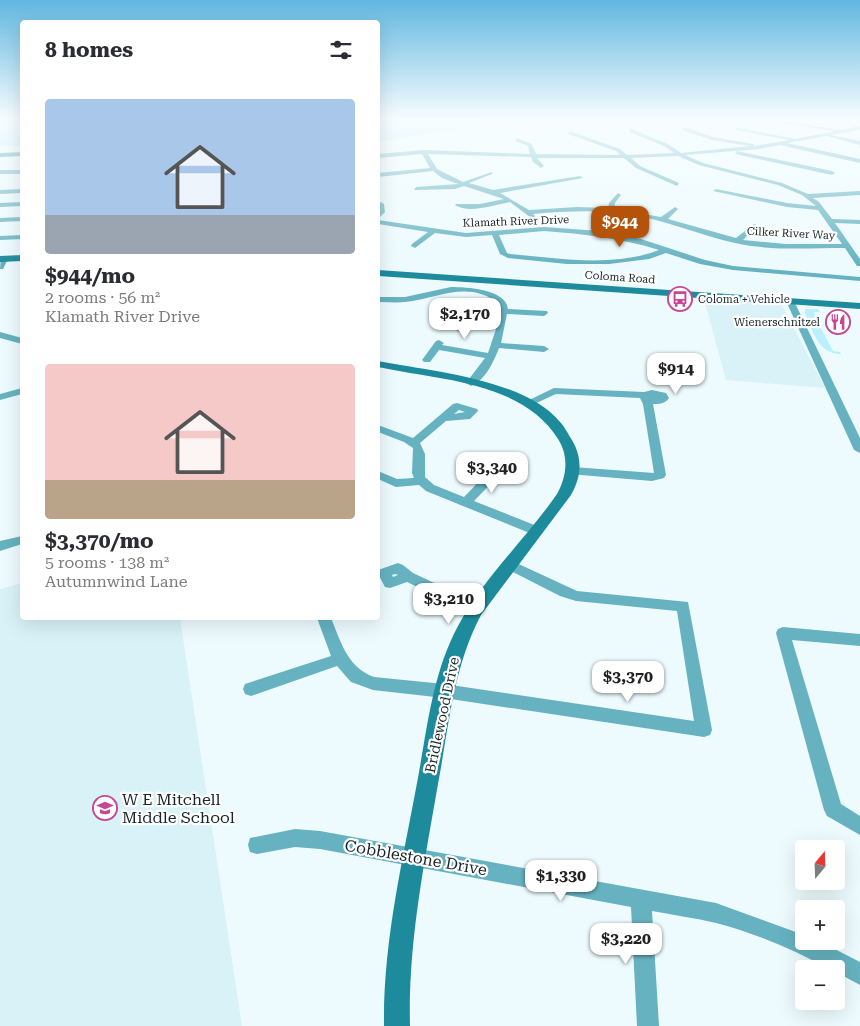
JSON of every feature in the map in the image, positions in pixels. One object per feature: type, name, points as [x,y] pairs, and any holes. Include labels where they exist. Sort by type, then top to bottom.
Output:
[{"type":"street","points":[[640,168],[677,184]]},
{"type":"street","points":[[715,168],[787,186],[808,196],[821,208],[860,264]]},
{"type":"street","points":[[807,168],[832,173]]},
{"type":"street","points":[[380,175],[433,169],[445,176],[494,192],[511,200],[528,212],[544,229]]},
{"type":"street","points":[[0,172],[20,172]]},
{"type":"street","points":[[416,189],[443,189],[468,183],[490,173]]},
{"type":"street","points":[[494,192],[580,178]]},
{"type":"street","points":[[0,192],[20,191]]},
{"type":"street","points":[[716,191],[786,205],[821,208]]},
{"type":"street","points":[[808,196],[860,193]]},
{"type":"street","points":[[610,210],[612,203],[618,195]]},
{"type":"street","points":[[458,205],[480,206],[511,200]]},
{"type":"street","points":[[0,205],[20,204]]},
{"type":"street","points":[[380,214],[382,212],[381,204]]},
{"type":"street","points":[[663,219],[676,208]]},
{"type":"street","name":"Cilker River Way","points":[[528,212],[567,209],[610,210],[663,219],[737,241],[766,245],[848,246]]},
{"type":"street","points":[[0,220],[20,219]]},
{"type":"street","name":"Klamath River Drive","points":[[380,222],[466,235],[544,229],[600,233],[638,241],[719,266],[744,270],[860,279]]},
{"type":"street","points":[[829,222],[860,222]]},
{"type":"street","points":[[737,241],[754,226]]},
{"type":"street","points":[[415,246],[433,231]]},
{"type":"street","points":[[495,233],[504,254],[508,256],[613,262],[641,260],[666,250]]},
{"type":"street","points":[[0,238],[20,237]]},
{"type":"street","points":[[1,262],[20,258]]},
{"type":"street","name":"Coloma Road","points":[[380,273],[860,306]]},
{"type":"street","points":[[380,297],[405,300],[451,289],[470,290],[494,296],[504,303],[505,311],[501,335],[482,371],[471,382]]},
{"type":"street","points":[[790,301],[860,450]]},
{"type":"street","points":[[459,329],[465,309],[544,313]]},
{"type":"street","points":[[0,335],[20,340]]},
{"type":"street","points":[[427,360],[438,345],[490,356]]},
{"type":"street","points":[[495,345],[544,349]]},
{"type":"street","points":[[380,364],[471,382],[504,392],[528,403],[543,413],[562,433],[572,455],[573,471],[652,477],[660,475],[645,398],[554,391],[528,403]]},
{"type":"street","points":[[0,397],[20,392]]},
{"type":"street","points":[[414,443],[443,418]]},
{"type":"street","points":[[380,429],[414,443],[419,451],[418,470],[420,481]]},
{"type":"street","points":[[465,503],[500,467]]},
{"type":"street","name":"Bridlewood Drive","points":[[397,1026],[398,959],[414,856],[444,691],[456,650],[476,609],[569,488],[573,471]]},
{"type":"street","points":[[380,476],[396,483],[420,481],[430,488],[465,503],[537,531]]},
{"type":"street","points":[[0,546],[20,541]]},
{"type":"street","points":[[325,620],[340,659],[357,677],[373,683],[444,691],[704,730],[683,606],[576,596],[510,565]]},
{"type":"street","points":[[408,577],[476,609]]},
{"type":"street","points":[[860,640],[783,633],[833,810],[860,826]]},
{"type":"street","points":[[251,689],[340,659]]},
{"type":"street","name":"Cobblestone Drive","points":[[257,844],[295,838],[320,840],[716,913],[756,925],[798,942],[860,974]]},
{"type":"street","points":[[641,900],[648,1026]]},
{"type":"shaded area","points":[[704,299],[782,305],[825,388],[726,380]]},
{"type":"shaded area","points":[[805,309],[818,309],[820,312],[814,312],[815,317],[833,351],[840,352],[841,354],[827,350],[817,340]]},
{"type":"shaded area","name":"W E Mitchell Middle School","points":[[20,584],[20,620],[180,620],[242,1026],[0,1026],[0,589]]},
{"type":"place","name":"Coloma + Vehicle","points":[[680,299]]},
{"type":"place","name":"Wienerschnitzel","points":[[838,322]]},
{"type":"place","name":"W E Mitchell Middle School","points":[[105,808]]}]
